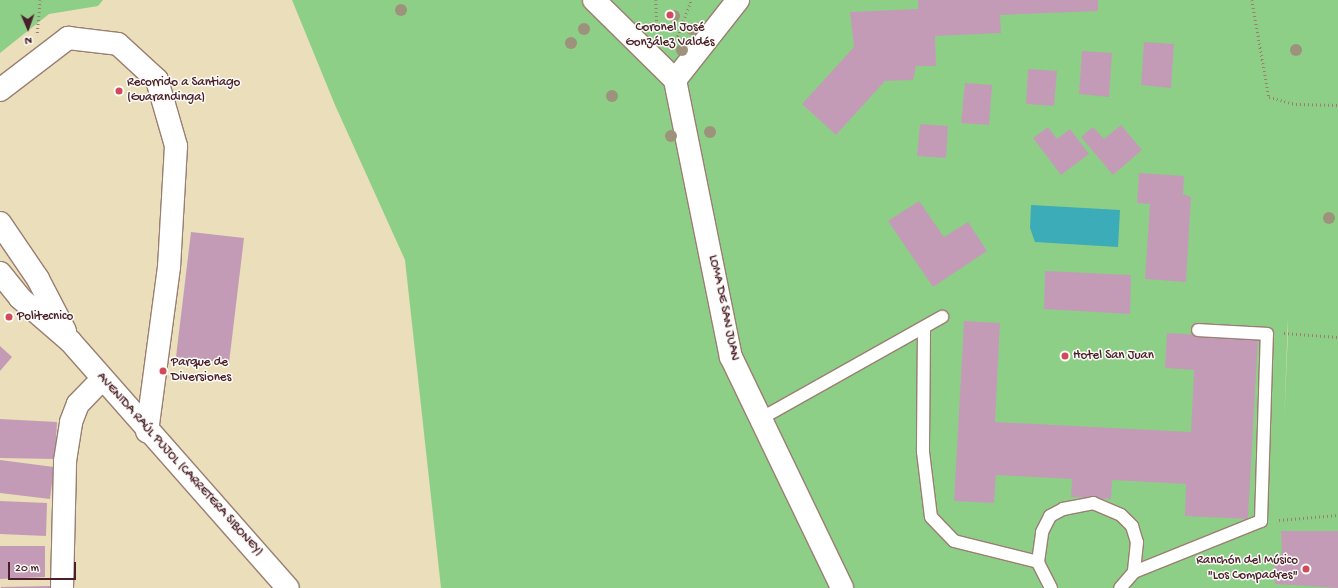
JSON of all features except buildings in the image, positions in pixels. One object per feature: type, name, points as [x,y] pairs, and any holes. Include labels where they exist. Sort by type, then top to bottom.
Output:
[{"type":"street","points":[[594,0],[675,80],[738,0]]},
{"type":"street","points":[[0,90],[35,60],[68,38],[118,44],[157,80],[176,146],[169,267],[148,432]]},
{"type":"street","name":"LOMA DE SAN JUAN","points":[[675,80],[731,357],[842,588]]},
{"type":"street","name":"AVENIDA RAÚL PUJOL (CARRETERA SIBONEY)","points":[[0,223],[38,279],[70,341]]},
{"type":"street","name":"AVENIDA RAÚL PUJOL (CARRETERA SIBONEY)","points":[[0,273],[20,298],[70,341],[148,432],[288,588]]},
{"type":"street","points":[[62,588],[64,476],[71,422],[78,404],[102,379]]},
{"type":"lane","points":[[760,419],[924,330],[942,317]]},
{"type":"lane","points":[[924,330],[923,452],[931,517],[954,541],[1038,562]]},
{"type":"lane","points":[[1120,588],[1134,572],[1261,521],[1268,334],[1198,330]]},
{"type":"lane","points":[[1051,588],[1038,562],[1042,532],[1050,516],[1063,509],[1093,503],[1121,515],[1132,526],[1137,542],[1134,572]]},
{"type":"path","points":[[35,60],[40,0]]},
{"type":"path","points":[[1252,0],[1269,97],[1296,104],[1338,105]]},
{"type":"path","points":[[1268,334],[1338,337]]},
{"type":"path","points":[[1261,521],[1338,515]]},
{"type":"green space","points":[[0,0],[103,0],[98,6],[49,14],[0,53]]},
{"type":"green space","points":[[292,0],[1338,0],[1338,588],[441,588],[405,260],[335,105]],"holes":[[[1288,319],[1288,333],[1284,423]]]},
{"type":"water","points":[[1031,205],[1120,210],[1118,247],[1035,242],[1030,228]]},
{"type":"place","name":"Coronel José González Valdés","points":[[670,15]]},
{"type":"place","name":"Recorrido a Santiago (Guarandinga)","points":[[119,91]]},
{"type":"place","name":"Politecnico","points":[[9,317]]},
{"type":"place","name":"Hotel San Juan","points":[[1065,356]]},
{"type":"place","name":"Parque de Diversiones","points":[[163,371]]},
{"type":"place","name":"Ranchón del Músico \"Los Compadres\"","points":[[1306,569]]}]
